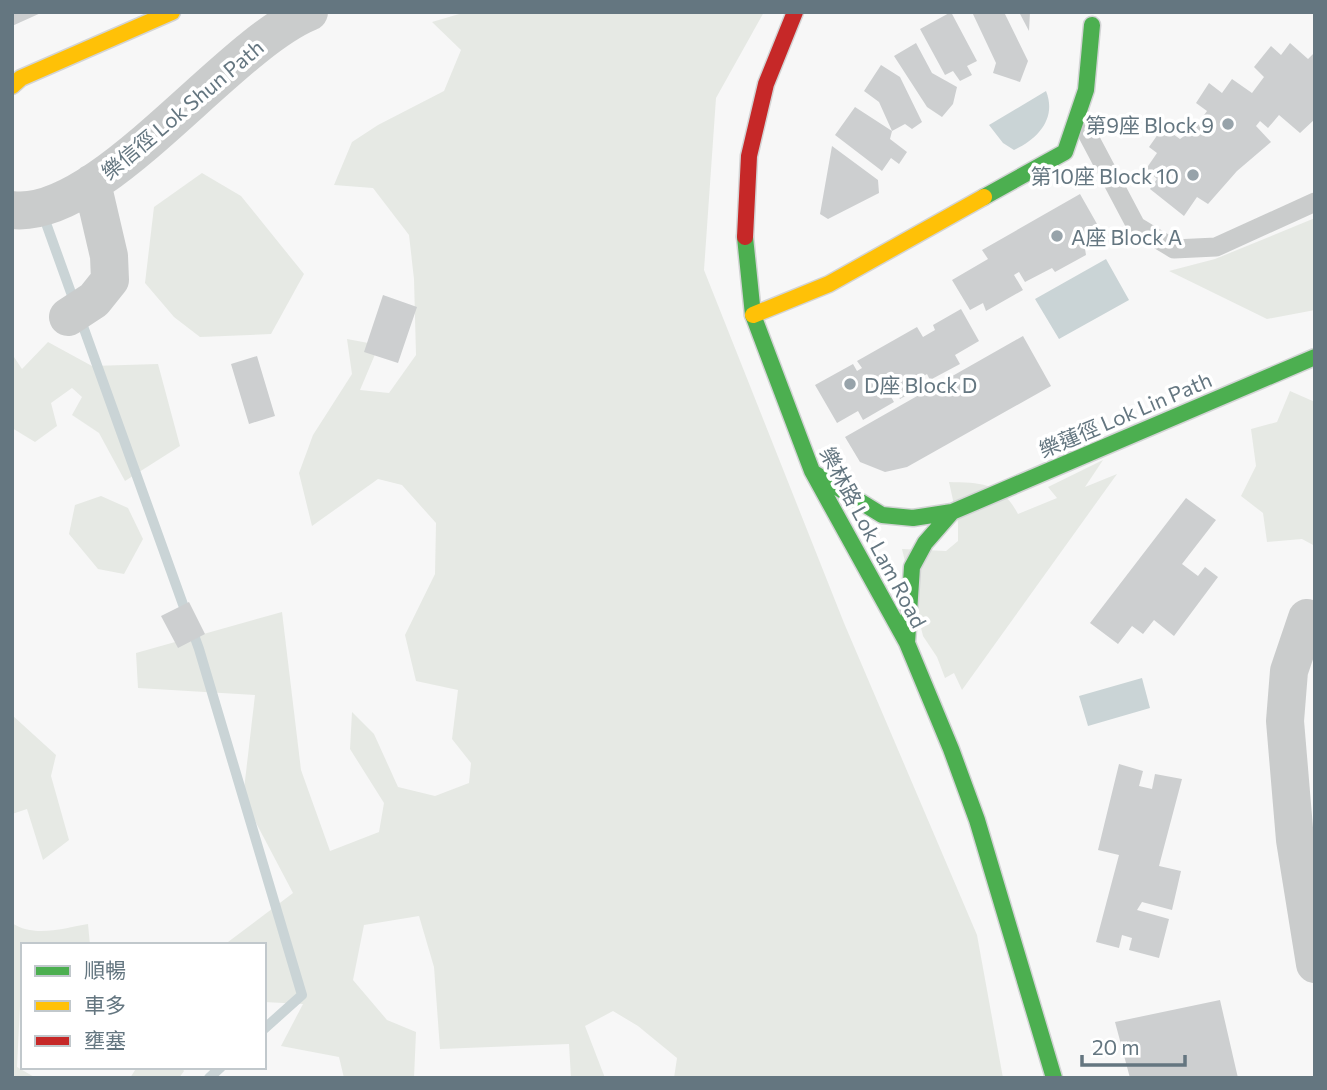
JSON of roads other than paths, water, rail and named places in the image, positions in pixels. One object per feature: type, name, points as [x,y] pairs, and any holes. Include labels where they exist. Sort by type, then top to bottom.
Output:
[{"type":"street","points":[[12,86],[21,78],[172,12]]},
{"type":"street","name":"樂信徑 Lok Shun Path","points":[[12,210],[41,208],[69,197],[92,183],[162,129],[248,50],[309,12]]},
{"type":"street","points":[[795,12],[766,84],[750,156],[744,251],[753,315],[829,284],[1065,152],[1080,120],[1089,87],[1092,25]]},
{"type":"street","points":[[68,317],[94,300],[110,280],[109,256],[92,183]]},
{"type":"street","name":"樂林路 Lok Lam Road","points":[[753,315],[812,471],[907,643],[977,820],[1054,1078]]},
{"type":"street","name":"樂蓮徑 Lok Lin Path","points":[[812,471],[882,515],[913,518],[952,512],[1315,357]]},
{"type":"street","name":"樂蓮徑 Lok Lin Path","points":[[907,643],[912,567],[925,543],[952,512]]},
{"type":"street","points":[[1307,618],[1289,671],[1285,721],[1295,839],[1308,936],[1315,964]]},
{"type":"lane","points":[[1080,120],[1136,226],[1174,249],[1216,247],[1315,202]]},
{"type":"waterway","points":[[42,212],[199,649],[302,995],[266,1027]]},
{"type":"waterway","points":[[209,1078],[219,1069]]},
{"type":"place","name":"第9座 Block 9","points":[[1228,124]]},
{"type":"place","name":"第10座 Block 10","points":[[1193,175]]},
{"type":"place","name":"A座 Block A","points":[[1057,236]]},
{"type":"place","name":"D座 Block D","points":[[850,384]]}]
